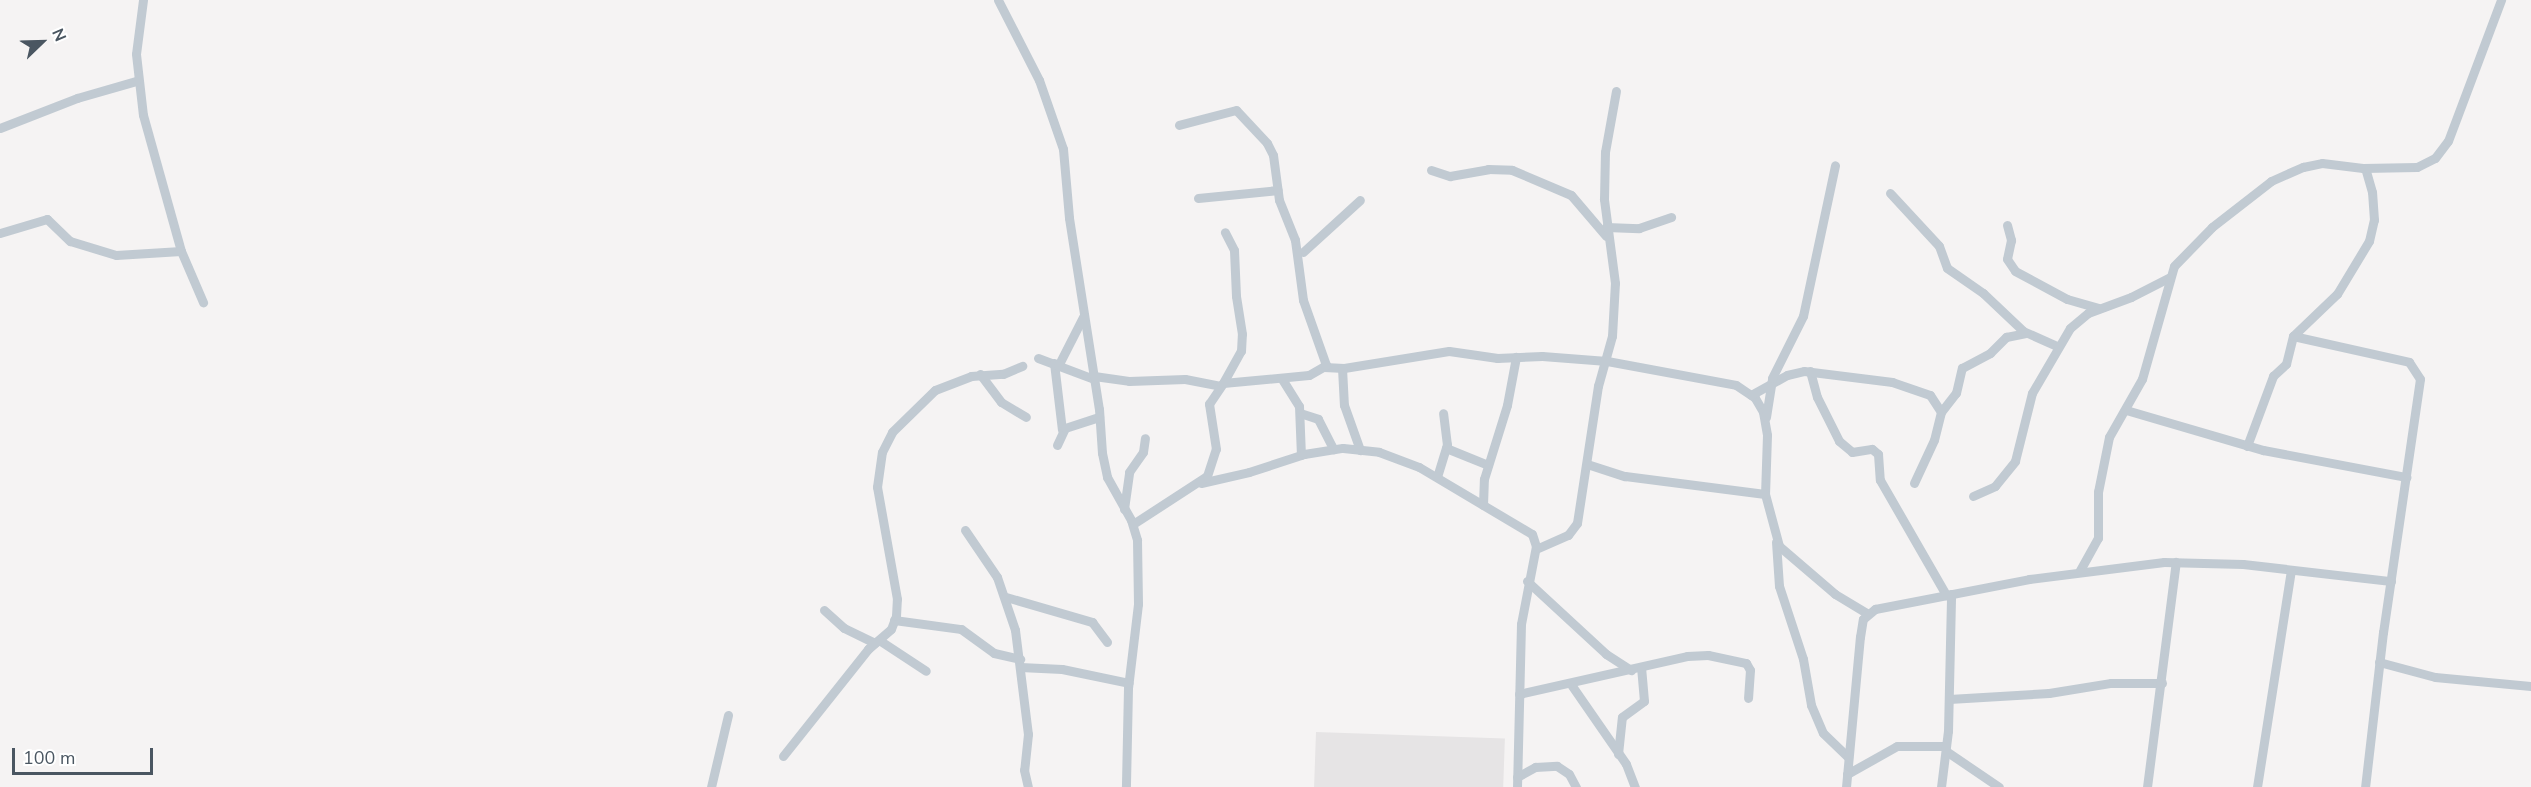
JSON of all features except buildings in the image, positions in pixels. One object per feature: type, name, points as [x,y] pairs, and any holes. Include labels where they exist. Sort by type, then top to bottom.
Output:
[{"type":"street","points":[[143,0],[136,81],[150,145],[181,251],[203,302]]},
{"type":"street","points":[[998,0],[1039,80],[1064,149],[1083,317],[1094,378],[1105,468],[1133,524],[1137,540],[1138,604],[1129,683],[1126,787]]},
{"type":"street","points":[[2079,572],[2095,549],[2103,462],[2109,437],[2142,379],[2174,266],[2212,227],[2271,181],[2322,163],[2365,168],[2417,167],[2442,152],[2501,0]]},
{"type":"street","points":[[0,128],[77,98],[136,81]]},
{"type":"street","points":[[1536,549],[1574,530],[1587,464],[1596,397],[1606,361],[1615,303],[1607,232],[1605,152],[1616,91]]},
{"type":"street","points":[[1179,125],[1221,112],[1236,110],[1245,116],[1273,155],[1278,190],[1292,231],[1303,300],[1323,353],[1324,367]]},
{"type":"street","points":[[1835,165],[1803,316],[1770,386],[1766,422],[1765,495],[1776,540],[1779,586],[1803,659],[1811,705],[1823,733],[1848,757]]},
{"type":"street","points":[[2247,446],[2273,376],[2289,357],[2293,336],[2337,294],[2369,241],[2374,220],[2373,192],[2365,168]]},
{"type":"street","points":[[1431,170],[1450,176],[1488,169],[1512,170],[1571,195],[1607,232]]},
{"type":"street","points":[[1198,198],[1278,190]]},
{"type":"street","points":[[1890,193],[1939,246],[1947,268],[1983,293],[2026,333],[2056,346]]},
{"type":"street","points":[[1298,265],[1303,252],[1360,200]]},
{"type":"street","points":[[1607,232],[1639,228],[1671,217]]},
{"type":"street","points":[[0,233],[47,219],[70,241],[116,255],[181,251]]},
{"type":"street","points":[[2007,225],[2011,240],[2007,259],[2015,271],[2067,299],[2099,308]]},
{"type":"street","points":[[1292,231],[1302,243],[1303,252]]},
{"type":"street","points":[[1133,524],[1200,483],[1207,476],[1216,449],[1209,404],[1241,351],[1242,333],[1236,296],[1234,250],[1225,232]]},
{"type":"street","points":[[1973,496],[1995,486],[2015,461],[2032,393],[2056,346],[2077,320],[2170,277]]},
{"type":"street","points":[[1057,445],[1062,430],[1056,364],[1083,317]]},
{"type":"street","points":[[1914,483],[1934,440],[1941,412],[1956,393],[1962,368],[1990,353],[2006,337],[2026,333]]},
{"type":"street","points":[[2293,336],[2409,362],[2416,371],[2419,395],[2379,662],[2365,787]]},
{"type":"street","points":[[1038,358],[1094,378],[1129,381],[1185,379],[1221,384],[1309,375],[1324,367],[1342,368],[1434,351],[1606,361],[1721,380],[1751,395],[1766,422]]},
{"type":"street","points":[[1483,504],[1488,465],[1507,405],[1516,357]]},
{"type":"street","points":[[783,756],[894,620],[897,599],[878,487],[882,452],[892,432],[920,401],[947,384],[980,374],[1003,374],[1022,366]]},
{"type":"street","points":[[1342,368],[1344,405],[1360,450]]},
{"type":"street","points":[[1810,371],[1817,397],[1839,441],[1852,452],[1872,449],[1878,454],[1880,480],[1949,594],[1949,699],[1941,787]]},
{"type":"street","points":[[1751,395],[1787,375],[1810,371],[1892,382],[1930,395],[1941,412]]},
{"type":"street","points":[[980,374],[996,398],[1026,417]]},
{"type":"street","points":[[1282,379],[1296,397],[1300,413],[1301,455]]},
{"type":"street","points":[[2126,410],[2247,446],[2406,477]]},
{"type":"street","points":[[1300,413],[1318,418],[1333,449]]},
{"type":"street","points":[[1437,477],[1446,448],[1443,413]]},
{"type":"street","points":[[1062,430],[1099,417]]},
{"type":"street","points":[[1124,509],[1129,472],[1143,452],[1145,438]]},
{"type":"street","points":[[1446,448],[1488,465]]},
{"type":"street","points":[[1200,483],[1301,455],[1333,449],[1379,452],[1437,477],[1527,530],[1536,542],[1536,549],[1527,581],[1519,694],[1517,787]]},
{"type":"street","points":[[1587,464],[1624,476],[1765,495]]},
{"type":"street","points":[[965,530],[1006,597],[1020,663],[1028,734],[1024,770],[1028,787]]},
{"type":"street","points":[[1776,540],[1791,559],[1835,594],[1867,613],[1897,603],[2079,572],[2176,562],[2243,564],[2291,572],[2391,581]]},
{"type":"street","points":[[2147,787],[2176,562]]},
{"type":"street","points":[[2257,787],[2291,572]]},
{"type":"street","points":[[1527,581],[1606,654],[1636,669],[1644,701],[1622,717],[1618,754]]},
{"type":"street","points":[[1006,597],[1092,622],[1107,642]]},
{"type":"street","points":[[824,610],[844,627],[877,641],[926,671]]},
{"type":"street","points":[[1846,787],[1860,637],[1867,613]]},
{"type":"street","points":[[894,620],[961,629],[994,653],[1020,663],[1129,683]]},
{"type":"street","points":[[1519,694],[1687,656],[1741,659],[1750,670],[1748,698]]},
{"type":"street","points":[[2379,662],[2435,676],[2531,686]]},
{"type":"street","points":[[1570,683],[1618,754],[1635,787]]},
{"type":"street","points":[[1949,699],[2049,693],[2111,683],[2162,683]]},
{"type":"street","points":[[711,787],[728,715]]},
{"type":"street","points":[[1847,774],[1896,746],[1946,749],[2000,787]]},
{"type":"street","points":[[1517,777],[1535,767],[1557,766],[1569,774],[1576,787]]},
{"type":"shaded area","points":[[1316,732],[1505,739],[1503,787],[1314,787]]}]
